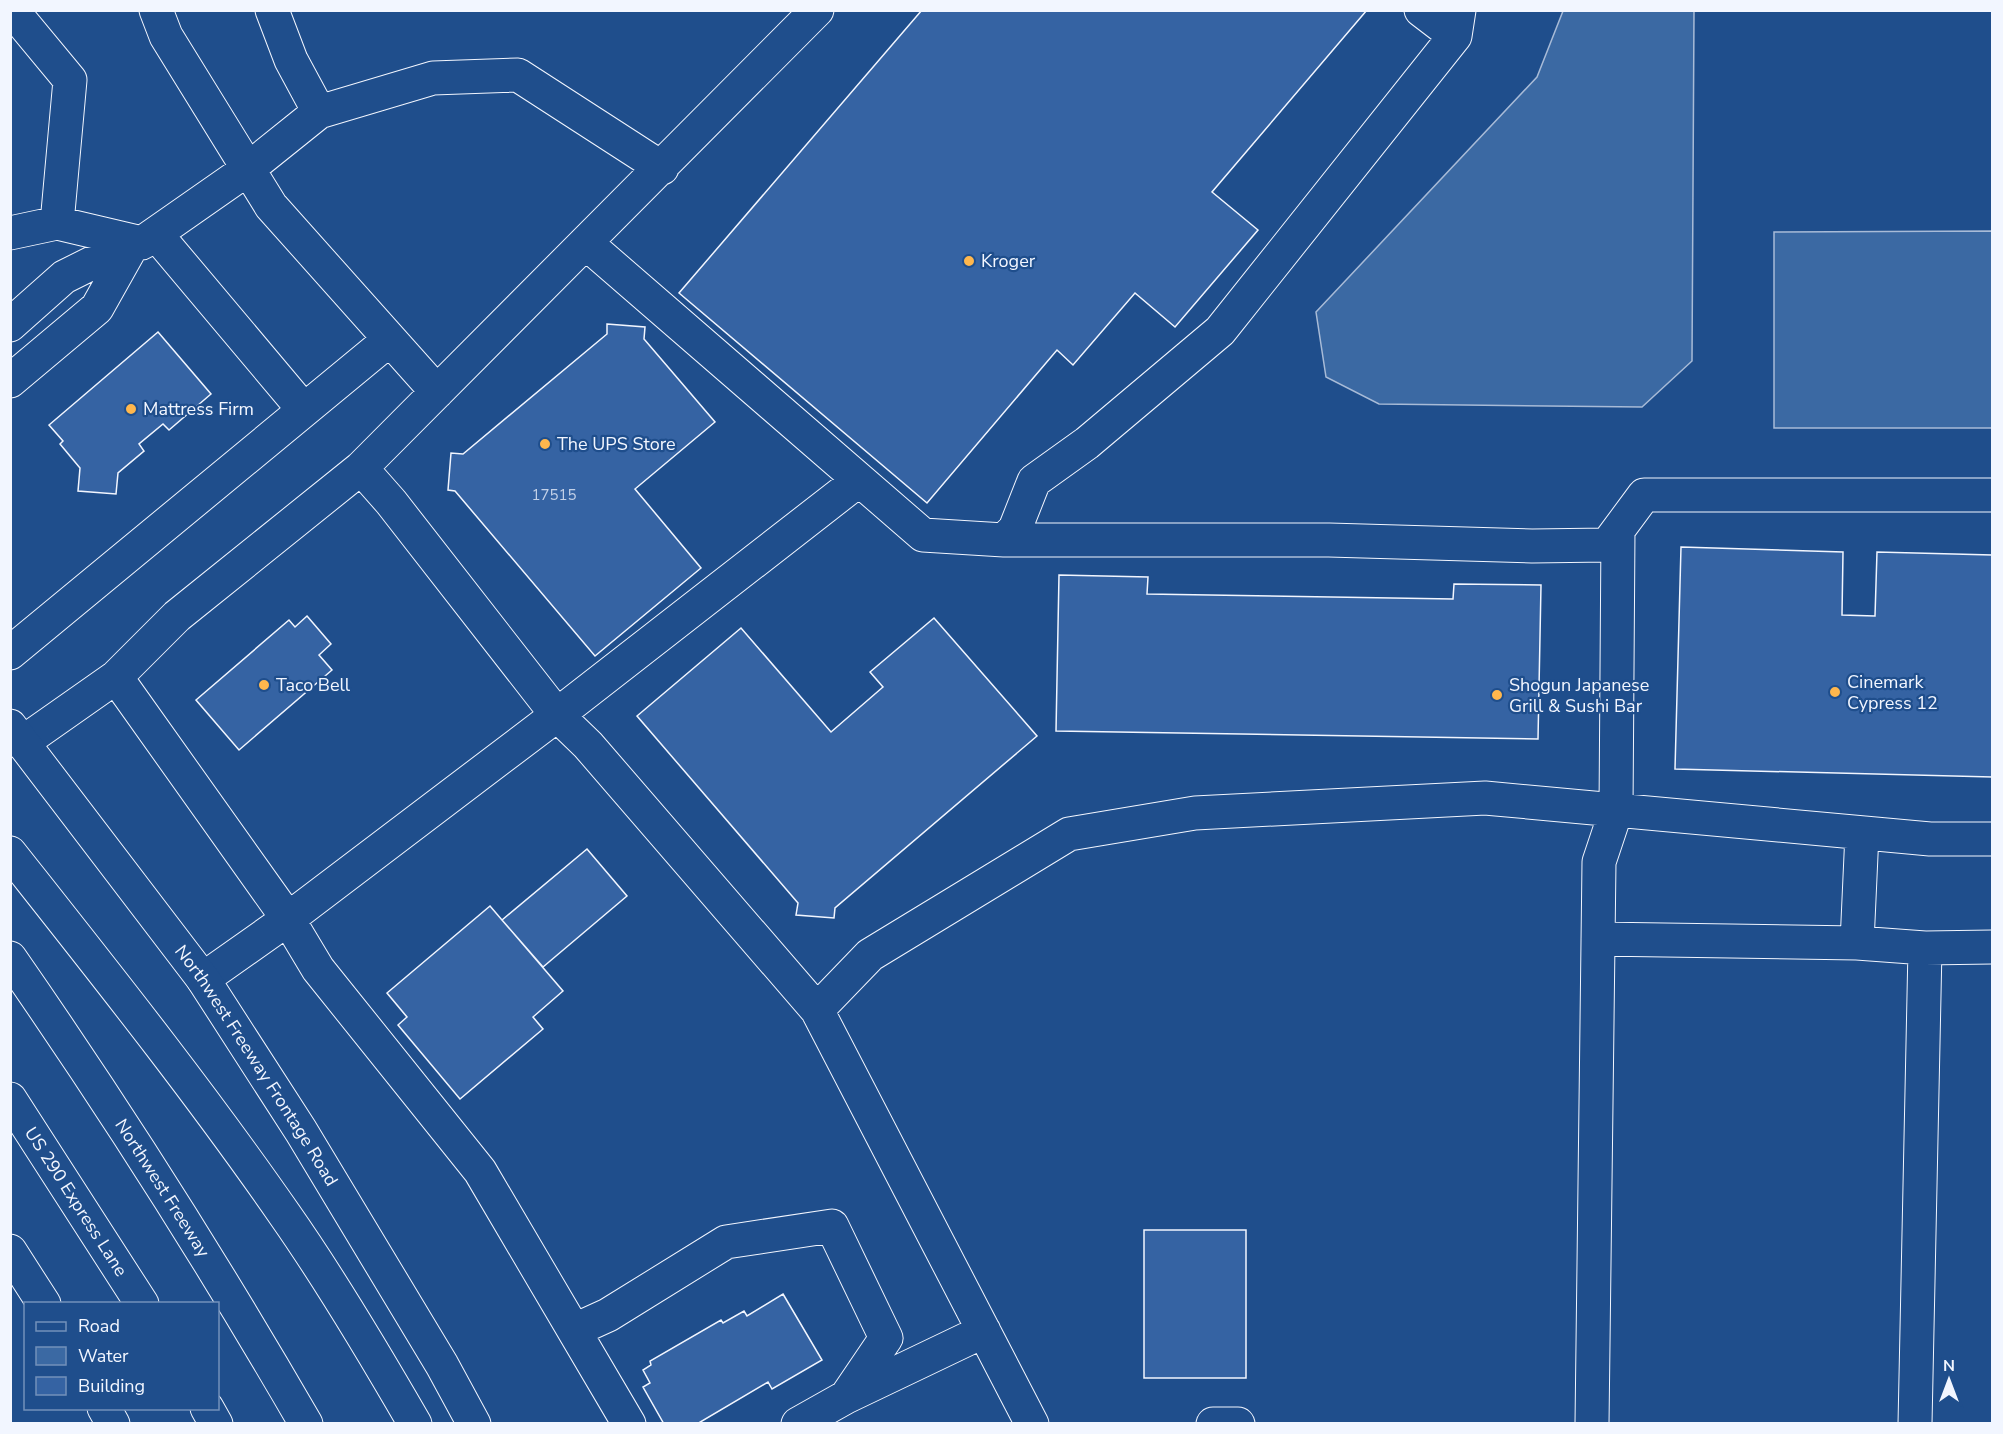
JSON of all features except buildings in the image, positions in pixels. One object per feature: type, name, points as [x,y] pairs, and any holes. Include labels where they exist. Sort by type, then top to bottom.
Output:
[{"type":"main road","points":[[12,10],[70,80],[57,223]]},
{"type":"main road","points":[[156,10],[166,36],[271,206],[436,392]]},
{"type":"main road","points":[[272,10],[291,60],[320,112]]},
{"type":"main road","points":[[16,734],[116,677],[177,616],[361,468],[817,10]]},
{"type":"main road","points":[[1004,540],[1016,529],[1034,481],[1087,443],[1220,331],[1457,23],[1421,10]]},
{"type":"main road","points":[[10,325],[64,277],[145,238],[248,169],[320,112],[433,78],[518,75],[662,168]]},
{"type":"main road","points":[[10,233],[57,223],[145,238],[304,410]]},
{"type":"main road","points":[[10,381],[97,308],[145,238]]},
{"type":"main road","points":[[586,243],[923,535],[1004,540],[1329,540],[1542,546],[1607,545],[1644,495],[1992,495]]},
{"type":"main road","points":[[10,653],[389,340]]},
{"type":"main road","points":[[361,468],[391,502],[557,715],[588,745],[817,1010],[1032,1424]]},
{"type":"main road","points":[[203,979],[288,919],[557,715],[859,480]]},
{"type":"main road","points":[[1592,1424],[1599,862],[1616,811],[1618,531]]},
{"type":"main road","points":[[116,677],[288,919],[318,969],[480,1171],[629,1424]]},
{"type":"main road","name":"Northwest Freeway Frontage Road","points":[[16,734],[203,979],[300,1131],[442,1365],[474,1424]]},
{"type":"main road","points":[[817,1010],[870,955],[1069,834],[1196,813],[1485,798],[1930,839],[1992,839]]},
{"type":"main road","points":[[1857,943],[1862,833]]},
{"type":"main road","points":[[10,853],[144,1022],[285,1215],[367,1340],[415,1424]]},
{"type":"main road","points":[[1598,939],[1857,943],[1924,948],[1992,947]]},
{"type":"main road","points":[[1915,1424],[1924,948]]},
{"type":"main road","name":"Northwest Freeway","points":[[10,958],[155,1176],[306,1424]]},
{"type":"main road","name":"US 290 Express Lane","points":[[10,1099],[141,1302]]},
{"type":"main road","points":[[575,1330],[608,1315],[726,1242],[832,1226],[886,1338],[846,1397]]},
{"type":"main road","points":[[10,1251],[43,1302]]},
{"type":"main road","points":[[798,1424],[846,1397],[984,1331]]},
{"type":"main road","points":[[106,1410],[113,1424]]},
{"type":"main road","points":[[208,1410],[216,1424]]},
{"type":"main road","points":[[1213,1424],[1238,1424]]},
{"type":"water","points":[[1563,11],[1694,11],[1692,361],[1642,407],[1379,404],[1326,377],[1316,312],[1537,77]]},
{"type":"water","points":[[1992,231],[1992,428],[1774,428],[1774,232]]},
{"type":"place","name":"Kroger","points":[[969,261]]},
{"type":"place","name":"Mattress Firm","points":[[131,409]]},
{"type":"place","name":"The UPS Store","points":[[545,444]]},
{"type":"place","name":"Taco Bell","points":[[264,685]]},
{"type":"place","name":"Cinemark Cypress 12","points":[[1835,692]]},
{"type":"place","name":"Shogun Japanese Grill & Sushi Bar","points":[[1497,695]]}]
